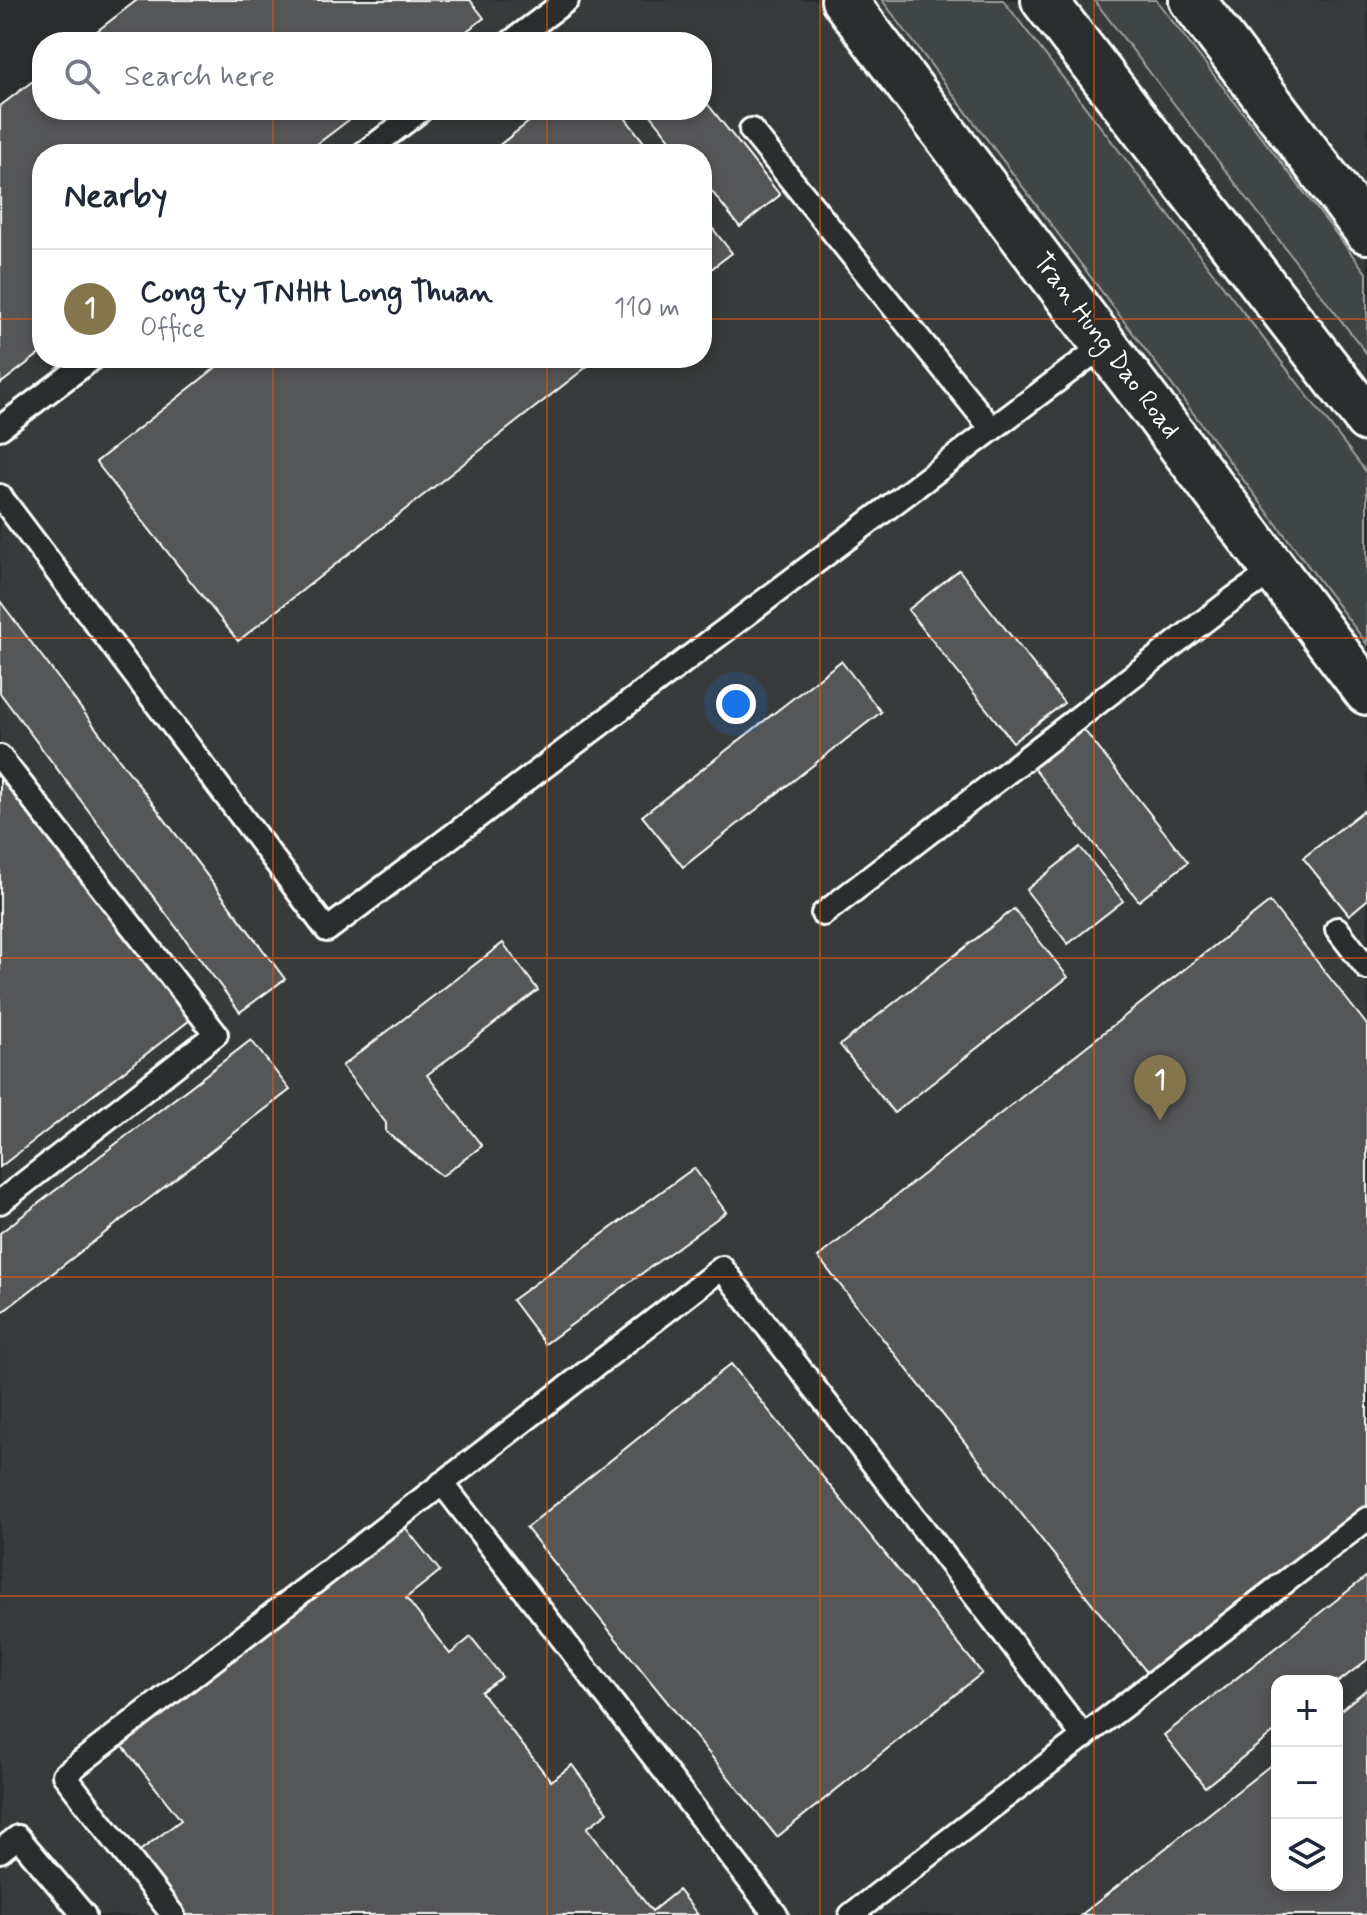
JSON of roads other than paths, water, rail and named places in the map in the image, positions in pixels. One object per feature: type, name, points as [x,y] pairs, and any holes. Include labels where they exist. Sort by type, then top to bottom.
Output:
[{"type":"main road","name":"Tran Hung Dao Road","points":[[844,0],[1367,692]]},
{"type":"main road","points":[[1044,0],[1367,419]]},
{"type":"main road","points":[[1192,0],[1365,223]]},
{"type":"lane","points":[[524,32],[567,0]]},
{"type":"lane","points":[[376,144],[408,120]]},
{"type":"lane","points":[[751,130],[992,429]]},
{"type":"lane","points":[[0,496],[327,930],[1104,345]]},
{"type":"lane","points":[[0,428],[80,368]]},
{"type":"lane","points":[[823,914],[1276,569]]},
{"type":"lane","points":[[0,757],[216,1034],[0,1202]]},
{"type":"lane","points":[[1337,929],[1367,968]]},
{"type":"lane","points":[[173,1915],[64,1775],[722,1268],[1084,1737]]},
{"type":"lane","points":[[442,1483],[776,1915]]},
{"type":"lane","points":[[851,1915],[1367,1519]]},
{"type":"lane","points":[[0,1851],[18,1837],[84,1915]]},
{"type":"place","name":"Cong ty TNHH Long Thuan","points":[[1160,1121]]}]
